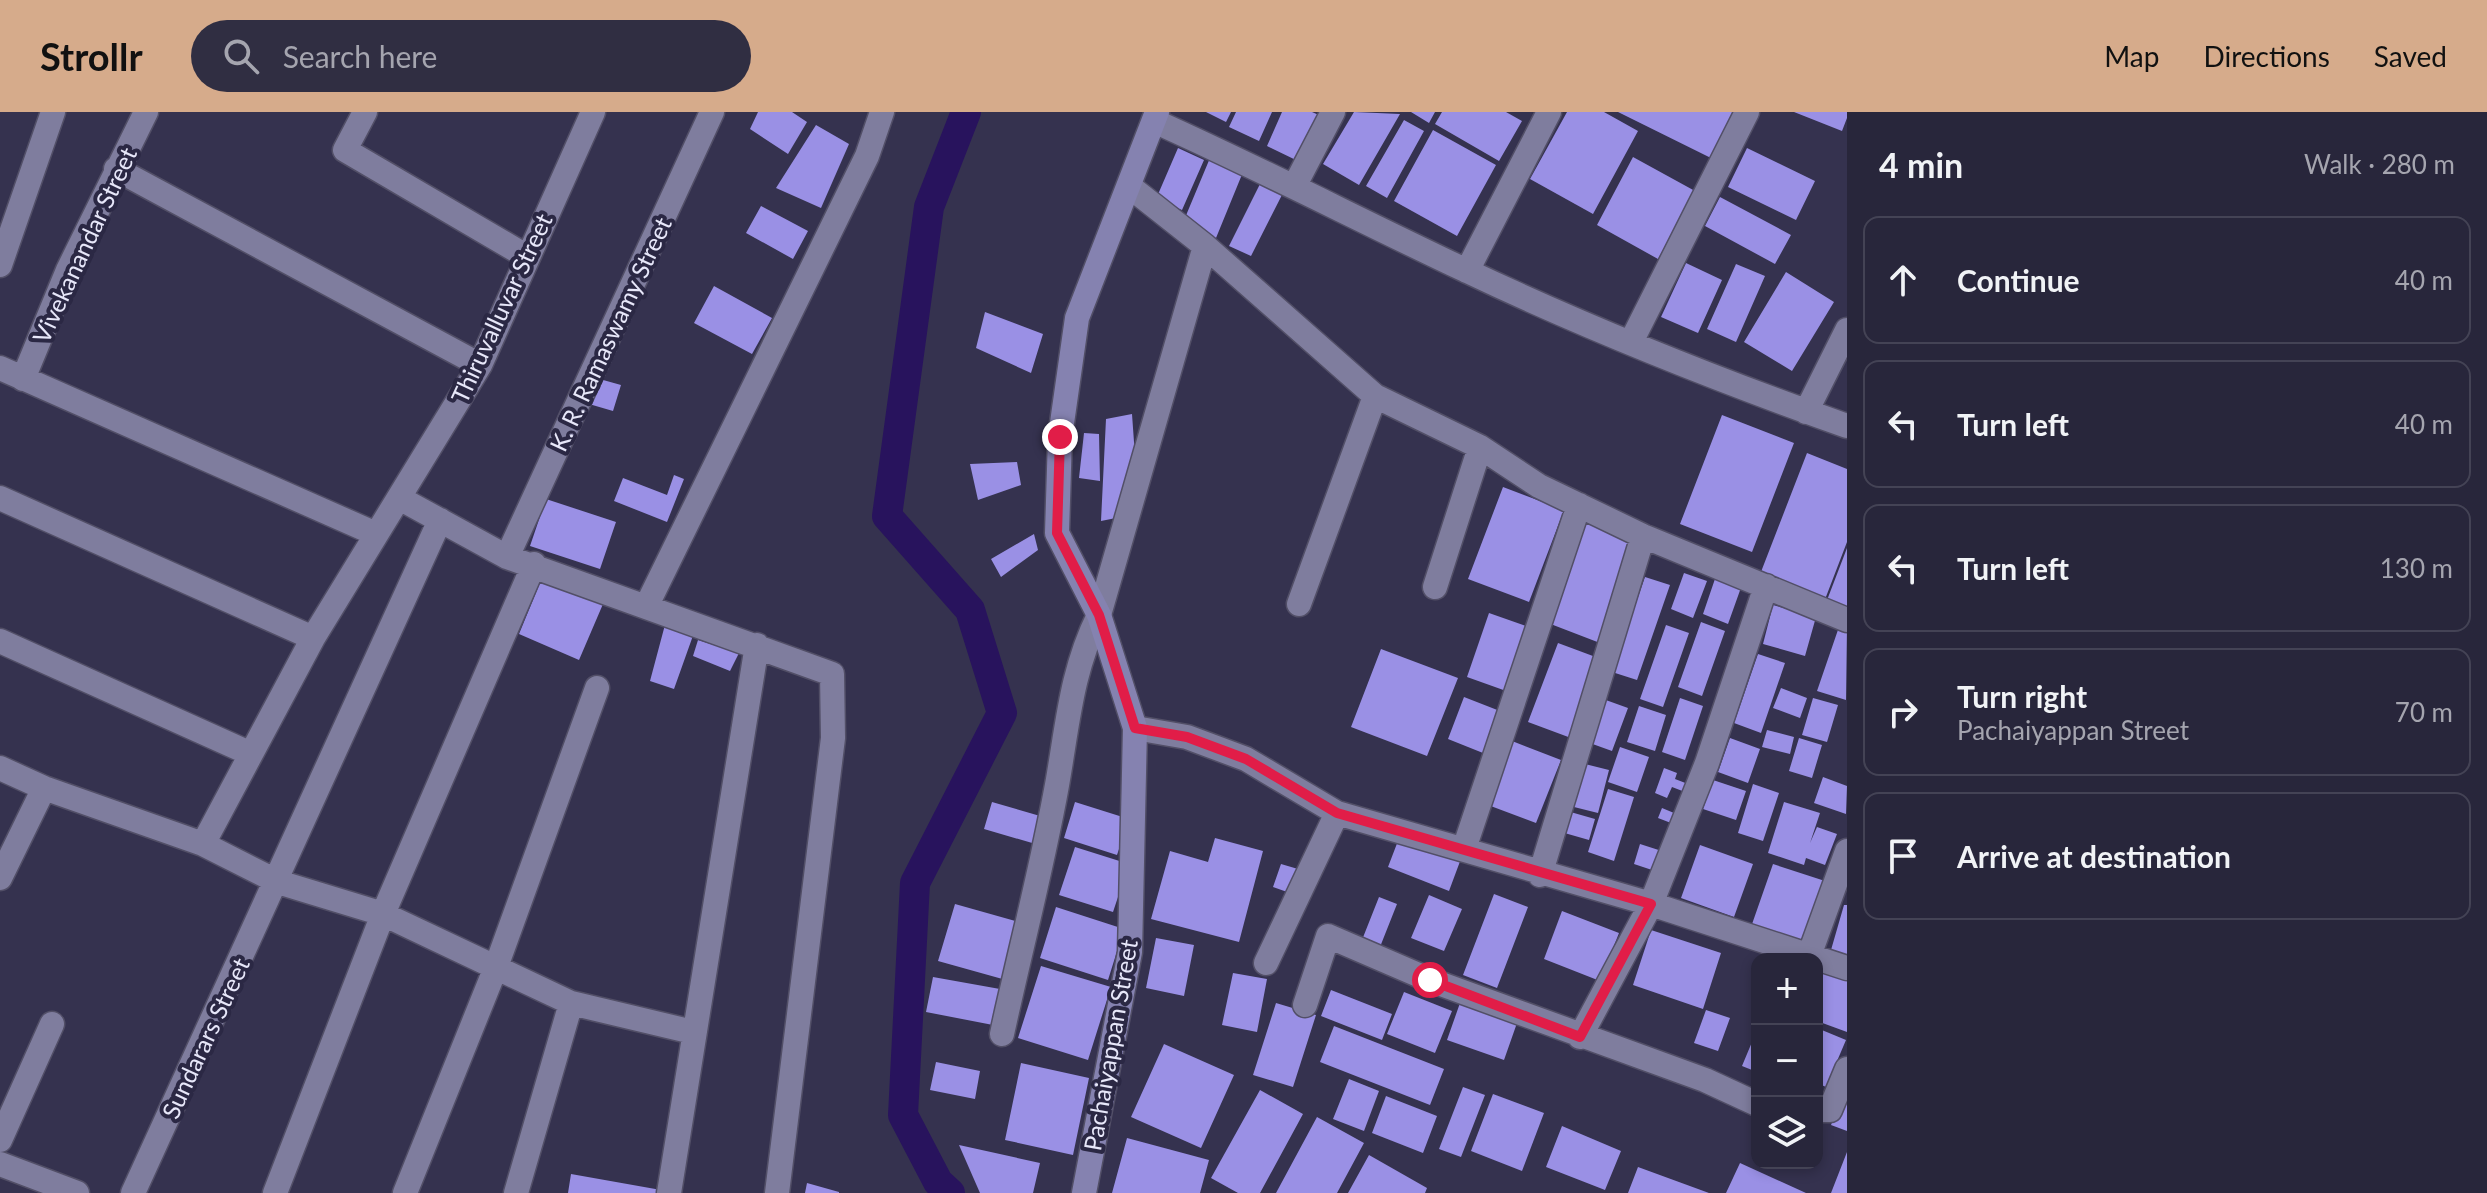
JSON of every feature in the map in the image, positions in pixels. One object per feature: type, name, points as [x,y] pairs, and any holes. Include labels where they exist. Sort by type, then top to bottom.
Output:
[{"type":"main road","name":"Pachaiyappan Street","points":[[1084,1193],[1130,952],[1135,728],[1099,615],[1057,533],[1060,437],[1077,318],[1156,116]]},
{"type":"street","points":[[0,265],[53,112]]},
{"type":"street","name":"Vivekanandar Street","points":[[23,379],[116,169],[146,112]]},
{"type":"street","points":[[365,112],[345,150],[526,256]]},
{"type":"street","name":"Thiruvalluvar Street","points":[[203,844],[313,638],[376,534],[401,499],[480,365],[526,256],[593,112]]},
{"type":"street","name":"K. R. Ramaswamy Street","points":[[507,557],[712,112]]},
{"type":"street","points":[[646,607],[867,156],[882,112]]},
{"type":"street","points":[[1295,185],[1333,112]]},
{"type":"street","points":[[1467,271],[1549,112]]},
{"type":"street","points":[[1631,342],[1747,112]]},
{"type":"street","points":[[1156,116],[1467,271],[1631,342],[1847,426]]},
{"type":"street","points":[[116,169],[480,365]]},
{"type":"street","points":[[1129,186],[1205,246],[1375,396],[1480,447],[1539,486],[1643,536],[1847,620]]},
{"type":"street","points":[[1002,1034],[1057,786],[1071,686],[1084,645],[1099,615],[1205,246]]},
{"type":"street","points":[[1806,412],[1847,330]]},
{"type":"street","points":[[0,368],[376,534]]},
{"type":"street","points":[[1299,604],[1375,396]]},
{"type":"street","points":[[1435,587],[1480,447]]},
{"type":"street","points":[[0,498],[313,638]]},
{"type":"street","points":[[401,499],[507,557],[534,564],[832,674],[833,738],[777,1193]]},
{"type":"street","points":[[1464,849],[1579,505]]},
{"type":"street","name":"Sundarars Street","points":[[133,1193],[278,882],[440,520]]},
{"type":"street","points":[[1540,875],[1643,536]]},
{"type":"street","points":[[275,1193],[383,914],[534,564]]},
{"type":"street","points":[[1580,1037],[1651,904],[1707,763],[1766,586]]},
{"type":"street","points":[[0,641],[249,753]]},
{"type":"street","points":[[669,1193],[757,645]]},
{"type":"street","points":[[405,1193],[496,967],[597,688]]},
{"type":"street","points":[[1135,728],[1187,737],[1246,759],[1337,813],[1464,849],[1540,875],[1651,904],[1800,953]]},
{"type":"street","points":[[0,768],[44,788],[203,844],[278,882],[383,914],[571,1003],[693,1032]]},
{"type":"street","points":[[0,878],[44,788]]},
{"type":"street","points":[[1266,963],[1337,813]]},
{"type":"street","points":[[1810,953],[1847,851]]},
{"type":"street","points":[[1305,1005],[1328,936],[1580,1037],[1705,1080],[1751,1101]]},
{"type":"street","points":[[1823,960],[1847,968]]},
{"type":"street","points":[[516,1193],[571,1003]]},
{"type":"street","points":[[0,1140],[52,1024]]},
{"type":"street","points":[[1823,1110],[1830,1110],[1847,1069]]},
{"type":"street","points":[[0,1164],[77,1193]]},
{"type":"building","points":[[758,112],[792,112],[807,122],[788,154],[750,129]]},
{"type":"building","points":[[1206,112],[1231,112],[1226,122]]},
{"type":"building","points":[[1236,112],[1272,112],[1259,141],[1229,127]]},
{"type":"building","points":[[1282,112],[1312,112],[1321,116],[1300,162],[1267,146]]},
{"type":"building","points":[[1354,112],[1400,114],[1359,185],[1323,164]]},
{"type":"building","points":[[1411,112],[1435,112],[1429,123]]},
{"type":"building","points":[[1442,112],[1506,112],[1522,121],[1499,161],[1435,124]]},
{"type":"building","points":[[1567,112],[1604,112],[1638,131],[1593,214],[1530,179]]},
{"type":"building","points":[[1618,112],[1732,112],[1739,116],[1717,161]]},
{"type":"building","points":[[1794,112],[1847,112],[1847,118],[1842,131]]},
{"type":"building","points":[[1404,120],[1424,131],[1387,198],[1366,186]]},
{"type":"building","points":[[816,125],[849,144],[821,208],[776,188]]},
{"type":"building","points":[[1433,130],[1496,165],[1457,236],[1394,201]]},
{"type":"building","points":[[1178,148],[1204,160],[1182,210],[1156,199]]},
{"type":"building","points":[[1747,148],[1815,181],[1796,220],[1728,187]]},
{"type":"building","points":[[1633,157],[1695,191],[1658,259],[1597,225]]},
{"type":"building","points":[[1210,158],[1243,172],[1216,238],[1182,225]]},
{"type":"building","points":[[1264,176],[1286,187],[1251,256],[1229,246]]},
{"type":"building","points":[[1720,197],[1791,235],[1775,264],[1705,226]]},
{"type":"building","points":[[761,206],[808,231],[793,259],[746,233]]},
{"type":"building","points":[[1686,263],[1722,280],[1698,333],[1661,317]]},
{"type":"building","points":[[1736,264],[1765,276],[1736,342],[1707,329]]},
{"type":"building","points":[[1786,272],[1834,302],[1792,371],[1744,342]]},
{"type":"building","points":[[714,286],[772,318],[752,354],[694,323]]},
{"type":"building","points":[[985,312],[1043,334],[1031,373],[976,348]]},
{"type":"building","points":[[596,378],[621,385],[613,411],[589,404]]},
{"type":"building","points":[[1132,414],[1136,470],[1121,517],[1101,521],[1106,419]]},
{"type":"building","points":[[1722,415],[1794,443],[1752,552],[1680,524]]},
{"type":"building","points":[[1084,433],[1099,434],[1100,481],[1079,478]]},
{"type":"building","points":[[1807,453],[1847,469],[1847,542],[1824,602],[1759,577]]},
{"type":"building","points":[[1017,462],[1021,485],[978,500],[970,464]]},
{"type":"building","points":[[674,475],[684,479],[667,522],[614,501],[623,478],[667,495]]},
{"type":"building","points":[[1503,487],[1564,510],[1529,602],[1468,579]]},
{"type":"building","points":[[546,499],[616,522],[600,569],[530,546]]},
{"type":"building","points":[[1587,522],[1639,542],[1600,643],[1548,623]]},
{"type":"building","points":[[1034,534],[1038,550],[1001,577],[991,559]]},
{"type":"building","points":[[1847,548],[1847,617],[1824,608]]},
{"type":"building","points":[[1684,573],[1707,581],[1693,618],[1671,609]]},
{"type":"building","points":[[1717,573],[1743,582],[1728,624],[1703,614]]},
{"type":"building","points":[[1645,577],[1670,585],[1637,680],[1612,672]]},
{"type":"building","points":[[542,578],[603,604],[579,660],[519,634]]},
{"type":"building","points":[[1773,605],[1816,617],[1805,656],[1763,644]]},
{"type":"building","points":[[1489,613],[1532,628],[1509,692],[1467,677]]},
{"type":"building","points":[[666,621],[695,630],[674,689],[650,681]]},
{"type":"building","points":[[1701,622],[1725,631],[1702,696],[1678,687]]},
{"type":"building","points":[[1840,624],[1847,627],[1846,700],[1817,691]]},
{"type":"building","points":[[1666,625],[1689,633],[1663,707],[1640,699]]},
{"type":"building","points":[[698,640],[739,653],[730,671],[693,656]]},
{"type":"building","points":[[1558,643],[1601,659],[1571,738],[1528,722]]},
{"type":"building","points":[[1381,649],[1458,678],[1427,756],[1351,727]]},
{"type":"building","points":[[1758,654],[1785,663],[1761,733],[1734,723]]},
{"type":"building","points":[[1781,688],[1807,698],[1800,718],[1773,708]]},
{"type":"building","points":[[1464,697],[1505,713],[1488,755],[1448,739]]},
{"type":"building","points":[[1680,698],[1703,706],[1685,760],[1662,752]]},
{"type":"building","points":[[1813,698],[1838,705],[1827,742],[1802,735]]},
{"type":"building","points":[[1603,699],[1628,708],[1612,751],[1587,742]]},
{"type":"building","points":[[1639,706],[1666,715],[1655,751],[1627,742]]},
{"type":"building","points":[[1767,730],[1794,737],[1790,754],[1762,747]]},
{"type":"building","points":[[1730,738],[1760,749],[1748,783],[1718,772]]},
{"type":"building","points":[[1799,738],[1822,745],[1812,778],[1789,771]]},
{"type":"building","points":[[1512,741],[1561,760],[1536,823],[1488,805]]},
{"type":"building","points":[[1620,747],[1649,757],[1637,792],[1608,782]]},
{"type":"building","points":[[1581,763],[1609,770],[1598,813],[1570,806]]},
{"type":"building","points":[[1664,768],[1677,773],[1675,779],[1688,784],[1685,792],[1672,787],[1667,798],[1655,793]]},
{"type":"building","points":[[1823,777],[1847,786],[1846,814],[1814,803]]},
{"type":"building","points":[[1713,780],[1746,791],[1736,820],[1703,809]]},
{"type":"building","points":[[1753,784],[1779,793],[1763,841],[1738,833]]},
{"type":"building","points":[[1608,789],[1634,797],[1614,861],[1588,852]]},
{"type":"building","points":[[992,802],[1047,818],[1039,845],[984,829]]},
{"type":"building","points":[[1075,802],[1129,819],[1117,855],[1064,838]]},
{"type":"building","points":[[1784,802],[1820,813],[1810,843],[1817,827],[1837,834],[1825,865],[1806,858],[1804,865],[1768,853]]},
{"type":"building","points":[[1662,808],[1674,813],[1671,823],[1658,818]]},
{"type":"building","points":[[1567,811],[1595,819],[1589,840],[1561,832]]},
{"type":"building","points":[[1401,833],[1462,856],[1449,891],[1388,867]]},
{"type":"building","points":[[1215,838],[1263,851],[1239,942],[1151,919],[1170,851],[1208,862]]},
{"type":"building","points":[[1640,844],[1668,853],[1661,873],[1634,864]]},
{"type":"building","points":[[1700,845],[1753,864],[1734,917],[1681,898]]},
{"type":"building","points":[[1075,847],[1129,864],[1113,912],[1059,895]]},
{"type":"building","points":[[1281,864],[1298,869],[1290,893],[1273,887]]},
{"type":"building","points":[[1773,864],[1825,881],[1804,945],[1751,927]]},
{"type":"building","points":[[1494,894],[1528,907],[1497,988],[1463,975]]},
{"type":"building","points":[[1429,895],[1462,909],[1444,951],[1411,938]]},
{"type":"building","points":[[1379,897],[1397,904],[1378,952],[1360,945]]},
{"type":"building","points":[[955,904],[1022,923],[1006,980],[938,961]]},
{"type":"building","points":[[1844,905],[1847,905],[1847,955],[1831,950]]},
{"type":"building","points":[[1056,907],[1124,929],[1108,980],[1040,958]]},
{"type":"building","points":[[1562,911],[1619,933],[1600,981],[1544,959]]},
{"type":"building","points":[[1651,930],[1721,953],[1703,1009],[1633,985]]},
{"type":"building","points":[[1156,938],[1194,945],[1184,996],[1146,988]]},
{"type":"building","points":[[1041,966],[1111,987],[1088,1060],[1018,1038]]},
{"type":"building","points":[[1823,968],[1847,977],[1847,1032],[1823,1023]]},
{"type":"building","points":[[1233,973],[1267,979],[1257,1032],[1222,1025]]},
{"type":"building","points":[[933,977],[1000,989],[993,1025],[926,1012]]},
{"type":"building","points":[[1331,990],[1392,1014],[1382,1040],[1321,1016]]},
{"type":"building","points":[[1404,992],[1452,1011],[1435,1053],[1387,1034]]},
{"type":"building","points":[[1276,1003],[1316,1015],[1293,1087],[1253,1075]]},
{"type":"building","points":[[1460,1003],[1517,1023],[1504,1060],[1447,1040]]},
{"type":"building","points":[[1706,1010],[1730,1018],[1718,1051],[1694,1043]]},
{"type":"building","points":[[1334,1026],[1444,1069],[1430,1105],[1320,1062]]},
{"type":"building","points":[[1823,1030],[1846,1040],[1826,1087],[1823,1086]]},
{"type":"building","points":[[1164,1044],[1234,1075],[1201,1148],[1131,1117]]},
{"type":"building","points":[[1751,1044],[1751,1070],[1742,1066]]},
{"type":"building","points":[[936,1062],[980,1071],[975,1099],[930,1090]]},
{"type":"building","points":[[1021,1063],[1089,1078],[1073,1155],[1005,1140]]},
{"type":"building","points":[[1349,1079],[1379,1091],[1364,1131],[1333,1119]]},
{"type":"building","points":[[1847,1085],[1847,1131],[1831,1125]]},
{"type":"building","points":[[1463,1087],[1485,1095],[1461,1157],[1439,1149]]},
{"type":"building","points":[[1260,1090],[1303,1114],[1260,1193],[1238,1193],[1211,1178]]},
{"type":"building","points":[[1493,1094],[1544,1113],[1522,1171],[1471,1151]]},
{"type":"building","points":[[1386,1096],[1437,1116],[1423,1153],[1372,1133]]},
{"type":"building","points":[[1317,1117],[1364,1143],[1337,1193],[1276,1193]]},
{"type":"building","points":[[1562,1126],[1621,1151],[1605,1190],[1546,1167]]},
{"type":"building","points":[[1127,1138],[1209,1160],[1200,1193],[1112,1193]]},
{"type":"building","points":[[959,1145],[1040,1163],[1033,1193],[980,1193]]},
{"type":"building","points":[[1847,1152],[1847,1193],[1831,1193]]},
{"type":"building","points":[[1369,1155],[1427,1188],[1425,1193],[1348,1193]]},
{"type":"building","points":[[1740,1163],[1806,1193],[1726,1193]]},
{"type":"building","points":[[1638,1167],[1709,1193],[1628,1193]]},
{"type":"building","points":[[571,1174],[661,1190],[660,1193],[568,1193]]},
{"type":"building","points":[[807,1183],[839,1192],[839,1193],[805,1193]]},
{"type":"waterway","points":[[950,1193],[938,1182],[903,1115],[915,883],[1002,713],[970,610],[887,516],[929,207],[966,112]]},
{"type":"route","points":[[1060,437],[1057,533],[1099,615],[1135,728],[1187,737],[1246,759],[1337,813],[1464,849],[1540,875],[1651,904],[1580,1037],[1430,980]]}]
